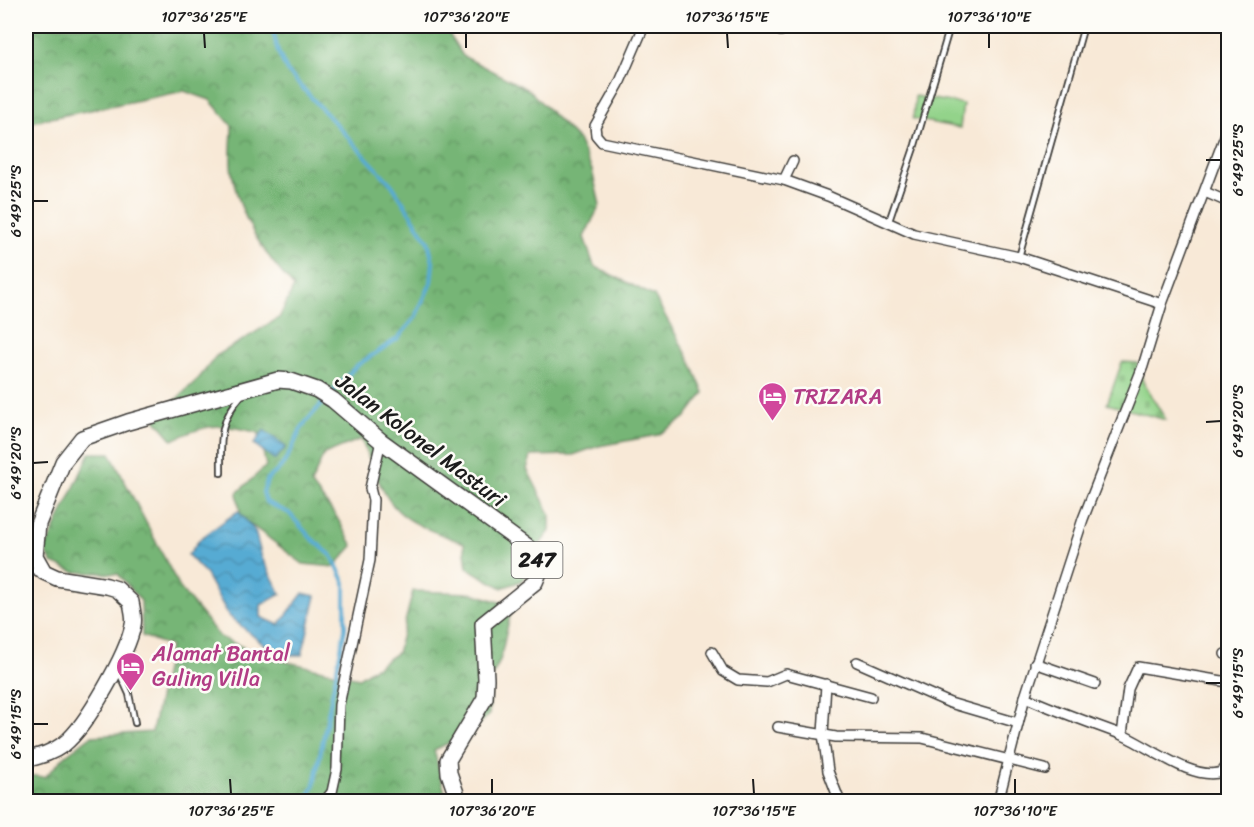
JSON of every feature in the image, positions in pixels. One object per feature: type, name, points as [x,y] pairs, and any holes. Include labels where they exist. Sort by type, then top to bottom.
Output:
[{"type":"main road","name":"Jalan Kolonel Masturi","points":[[44,572],[35,556],[38,524],[63,462],[82,438],[128,422],[278,381],[291,381],[316,390],[381,441],[527,547],[536,559],[540,570],[535,582],[483,624],[485,698],[448,760],[449,773],[459,801]]},
{"type":"main road","points":[[26,759],[39,757],[64,744],[85,721],[116,668],[134,623],[131,602],[117,589],[57,578],[44,572]]},
{"type":"street","points":[[644,26],[622,77],[596,126],[596,135],[602,142],[784,180],[889,221],[914,234],[1019,257],[1162,303]]},
{"type":"street","points":[[998,801],[1035,663],[1083,519],[1143,366],[1162,303],[1228,128]]},
{"type":"street","points":[[784,180],[793,161]]},
{"type":"street","points":[[1205,192],[1228,202]]},
{"type":"street","points":[[324,801],[332,792],[337,769],[339,705],[370,560],[374,500],[370,488],[381,441]]},
{"type":"street","points":[[712,652],[723,672],[738,680],[767,682],[786,674],[871,697]]},
{"type":"street","points":[[857,662],[950,703],[1018,723]]},
{"type":"street","points":[[1035,663],[1095,684]]},
{"type":"street","points":[[1122,735],[1128,689],[1138,667],[1228,682]]},
{"type":"street","points":[[826,684],[823,734],[828,771],[840,801]]},
{"type":"street","points":[[1025,698],[1122,735],[1170,762],[1218,773],[1228,764]]},
{"type":"street","points":[[778,727],[854,738],[922,738],[1045,769]]},
{"type":"lane","points":[[1019,257],[1084,26]]},
{"type":"lane","points":[[889,221],[915,145],[948,33]]},
{"type":"lane","points":[[221,473],[223,421],[228,411],[247,389]]},
{"type":"lane","points":[[26,566],[37,573],[44,572]]},
{"type":"lane","points":[[116,668],[128,689],[135,723]]},
{"type":"green space","points":[[26,26],[444,26],[463,56],[529,90],[578,140],[592,170],[600,205],[584,237],[594,266],[654,296],[689,358],[704,393],[685,418],[658,435],[599,446],[573,455],[531,456],[527,469],[550,514],[550,531],[532,555],[531,568],[521,581],[502,588],[467,568],[464,543],[420,525],[395,508],[379,482],[361,439],[324,454],[311,484],[336,516],[353,546],[334,567],[303,564],[241,517],[237,493],[266,466],[259,433],[234,427],[215,426],[196,430],[173,440],[155,419],[199,378],[216,356],[279,318],[294,287],[263,249],[241,206],[231,167],[232,126],[210,100],[184,91],[26,123]]},
{"type":"green space","points":[[915,96],[963,104],[960,128],[913,119]]},
{"type":"green space","points":[[1122,362],[1138,363],[1143,382],[1166,420],[1107,404]]},
{"type":"green space","points":[[90,453],[110,453],[180,588],[220,637],[265,657],[359,678],[397,653],[413,591],[472,593],[512,606],[500,661],[491,679],[489,715],[467,734],[434,750],[447,801],[26,802],[26,775],[45,777],[66,755],[91,736],[152,732],[170,646],[142,636],[141,601],[118,574],[74,572],[52,563],[45,550]]},
{"type":"water","points":[[264,430],[286,447],[275,460],[254,444]]},
{"type":"water","points":[[238,511],[255,531],[262,558],[281,594],[261,605],[261,617],[279,625],[303,593],[316,596],[302,655],[289,655],[263,644],[229,616],[205,573],[188,555],[200,539]]},
{"type":"waterway","points":[[272,26],[278,52],[287,71],[392,185],[428,241],[433,262],[431,283],[415,318],[397,339],[356,366],[330,395]]},
{"type":"waterway","points":[[306,802],[314,785],[345,629],[345,583],[332,556],[310,537],[289,513],[266,502],[263,492],[268,478],[284,463],[302,427],[325,400]]},
{"type":"place","name":"TRIZARA","points":[[772,422]]},
{"type":"place","name":"Alamat Bantal Guling Villa","points":[[131,692]]}]
